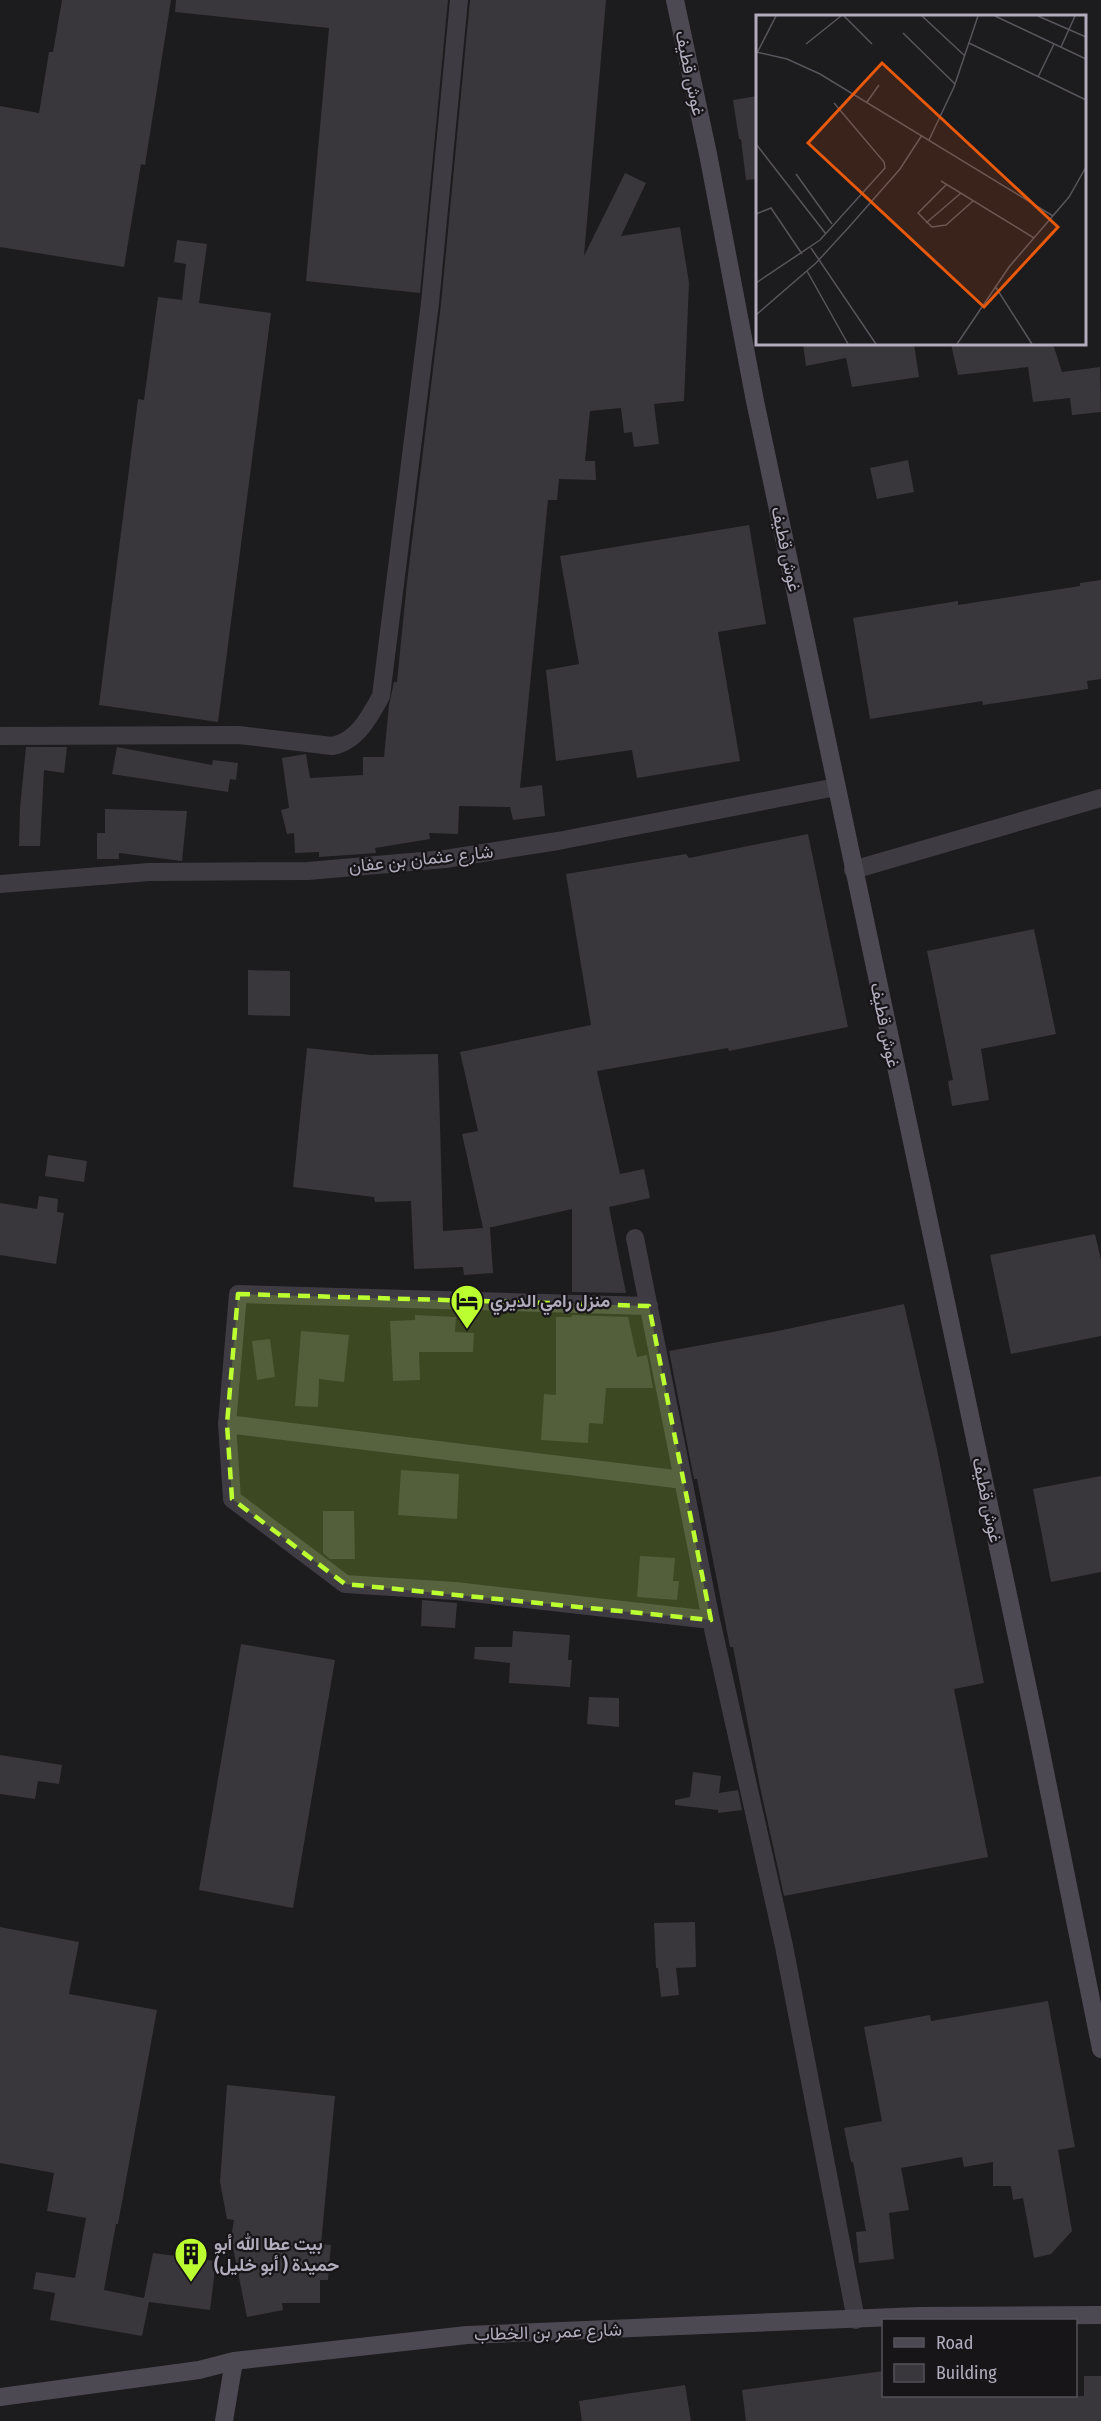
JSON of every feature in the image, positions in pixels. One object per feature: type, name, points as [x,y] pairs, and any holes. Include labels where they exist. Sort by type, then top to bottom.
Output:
[{"type":"main road","name":"غوش قطيف","points":[[675,0],[852,870],[1032,1710],[1101,2049]]},
{"type":"main road","name":"شارع عمر بن الخطاب","points":[[0,2397],[199,2370],[234,2361],[467,2335],[918,2316],[1101,2315]]},
{"type":"main road","points":[[224,2421],[234,2361]]},
{"type":"street","points":[[0,736],[239,735],[332,746],[342,745],[366,724],[381,696],[430,303],[459,0]]},
{"type":"street","name":"شارع عثمان بن عفان","points":[[0,884],[149,872],[308,871],[445,859],[558,841],[836,787]]},
{"type":"street","points":[[852,870],[1101,798]]},
{"type":"street","points":[[635,1238],[711,1620],[783,1946],[856,2320]]},
{"type":"street","points":[[649,1306],[238,1293],[226,1424],[232,1500],[345,1584],[455,1591],[711,1620]]},
{"type":"street","points":[[226,1424],[683,1480]]},
{"type":"highlighted area","points":[[238,1294],[649,1306],[711,1620],[345,1584],[232,1499],[227,1424]]},
{"type":"building","points":[[62,0],[171,0],[145,165],[141,164],[124,267],[0,247],[0,106],[39,113],[49,52],[53,52]]},
{"type":"building","points":[[176,0],[448,0],[420,293],[306,281],[329,28],[175,12]]},
{"type":"building","points":[[470,0],[606,0],[584,256],[625,173],[646,183],[621,236],[680,227],[689,283],[684,401],[654,404],[659,444],[634,447],[632,432],[624,433],[621,408],[590,411],[585,461],[595,461],[596,480],[559,479],[557,500],[548,500],[520,788],[542,785],[545,816],[513,820],[510,807],[459,806],[458,834],[429,833],[430,839],[375,848],[376,853],[319,857],[319,852],[295,853],[294,833],[287,834],[281,810],[289,808],[282,758],[306,754],[310,778],[363,775],[363,757],[384,757],[389,705],[394,682],[397,682],[441,304]]},
{"type":"building","points":[[756,96],[756,179],[746,180],[733,100]]},
{"type":"building","points":[[177,240],[207,244],[199,303],[271,313],[218,722],[99,705],[138,399],[144,400],[158,297],[182,300],[186,264],[174,262]]},
{"type":"building","points":[[803,345],[914,345],[919,377],[852,387],[846,358],[806,366]]},
{"type":"building","points":[[951,345],[1053,345],[1062,372],[1100,367],[1101,412],[1072,415],[1070,398],[1033,402],[1028,367],[958,375]]},
{"type":"building","points":[[908,460],[914,492],[877,499],[870,468]]},
{"type":"building","points":[[749,525],[766,624],[718,632],[740,761],[637,778],[632,750],[556,761],[546,670],[579,664],[560,556]]},
{"type":"building","points":[[1101,580],[1101,679],[1087,681],[1088,689],[983,705],[982,701],[870,719],[853,618],[958,601],[958,605],[1080,586],[1080,583]]},
{"type":"building","points":[[26,747],[67,747],[64,773],[44,770],[40,846],[19,846]]},
{"type":"building","points":[[117,747],[212,765],[213,760],[238,763],[236,780],[230,779],[228,792],[112,774]]},
{"type":"building","points":[[105,809],[187,811],[182,861],[119,853],[119,859],[97,859],[97,833],[105,833]]},
{"type":"building","points":[[808,834],[848,1027],[729,1051],[728,1048],[597,1071],[620,1174],[644,1169],[650,1198],[609,1207],[626,1293],[572,1292],[572,1209],[488,1228],[490,1228],[493,1273],[464,1275],[463,1267],[414,1269],[411,1201],[375,1202],[374,1197],[293,1187],[307,1048],[371,1055],[438,1054],[443,1231],[483,1228],[462,1134],[478,1131],[460,1052],[591,1025],[566,874],[686,854],[689,858]]},
{"type":"building","points":[[1034,929],[1056,1034],[981,1049],[989,1100],[952,1106],[948,1081],[953,1080],[927,951]]},
{"type":"building","points":[[248,970],[290,971],[290,1016],[248,1015]]},
{"type":"building","points":[[48,1155],[87,1161],[84,1182],[45,1176]]},
{"type":"building","points":[[39,1196],[58,1199],[57,1212],[64,1213],[56,1264],[0,1255],[0,1203],[37,1209]]},
{"type":"building","points":[[1095,1234],[1101,1260],[1101,1336],[1011,1354],[990,1255]]},
{"type":"building","points":[[904,1304],[936,1445],[984,1683],[954,1689],[988,1857],[784,1896],[733,1647],[730,1647],[697,1479],[694,1479],[669,1351]]},
{"type":"building","points":[[415,1315],[456,1317],[455,1332],[474,1333],[473,1352],[419,1352],[420,1380],[393,1381],[390,1321],[415,1320]]},
{"type":"building","points":[[572,1315],[628,1317],[637,1357],[647,1355],[653,1388],[606,1388],[603,1424],[589,1423],[588,1443],[541,1440],[544,1394],[556,1395],[556,1317],[572,1317]]},
{"type":"building","points":[[301,1331],[349,1335],[344,1382],[319,1379],[318,1407],[295,1406]]},
{"type":"building","points":[[270,1339],[275,1377],[257,1380],[252,1341]]},
{"type":"building","points":[[401,1470],[459,1474],[457,1519],[398,1515]]},
{"type":"building","points":[[1101,1476],[1101,1572],[1051,1582],[1033,1489]]},
{"type":"building","points":[[323,1511],[354,1511],[355,1559],[330,1559],[323,1553]]},
{"type":"building","points":[[640,1556],[675,1558],[673,1581],[679,1581],[677,1600],[637,1597]]},
{"type":"building","points":[[422,1600],[457,1603],[455,1628],[421,1626]]},
{"type":"building","points":[[513,1631],[570,1635],[568,1660],[572,1660],[570,1687],[509,1683],[510,1663],[474,1659],[475,1647],[512,1647]]},
{"type":"building","points":[[241,1644],[335,1660],[293,1908],[199,1890]]},
{"type":"building","points":[[589,1697],[619,1698],[619,1727],[587,1724]]},
{"type":"building","points":[[0,1755],[62,1765],[59,1784],[38,1781],[35,1799],[0,1794]]},
{"type":"building","points":[[693,1772],[721,1776],[719,1793],[738,1790],[742,1810],[718,1813],[718,1810],[675,1805],[675,1800],[690,1797]]},
{"type":"building","points":[[695,1922],[696,1967],[676,1968],[679,1995],[661,1997],[658,1968],[656,1968],[654,1923]]},
{"type":"building","points":[[0,1927],[79,1942],[69,1994],[157,2010],[104,2290],[144,2298],[153,2253],[216,2261],[210,2310],[149,2302],[142,2336],[50,2320],[55,2293],[33,2289],[36,2272],[75,2278],[86,2218],[47,2211],[54,2173],[0,2163]]},
{"type":"building","points":[[1048,2001],[1075,2147],[1058,2150],[1072,2231],[1051,2254],[1034,2258],[1023,2198],[1013,2200],[1011,2186],[993,2186],[993,2162],[964,2167],[962,2157],[901,2168],[909,2210],[889,2213],[894,2259],[859,2263],[856,2232],[866,2231],[844,2128],[882,2121],[864,2027],[930,2015],[931,2021]]},
{"type":"building","points":[[227,2085],[335,2096],[321,2244],[331,2245],[328,2280],[320,2280],[320,2303],[282,2303],[283,2310],[247,2317],[231,2238],[234,2220],[227,2219],[220,2182]]},
{"type":"building","points":[[882,2371],[882,2397],[1077,2397],[1084,2396],[1084,2376],[1101,2376],[1101,2421],[746,2421],[742,2390]]},
{"type":"building","points":[[685,2385],[691,2421],[582,2421],[579,2401]]},
{"type":"place","name":"منزل رامي الديري","points":[[467,1330]]},
{"type":"place","name":"بيت عطا الله أبو حميدة ( أبو خليل)","points":[[191,2283]]}]
